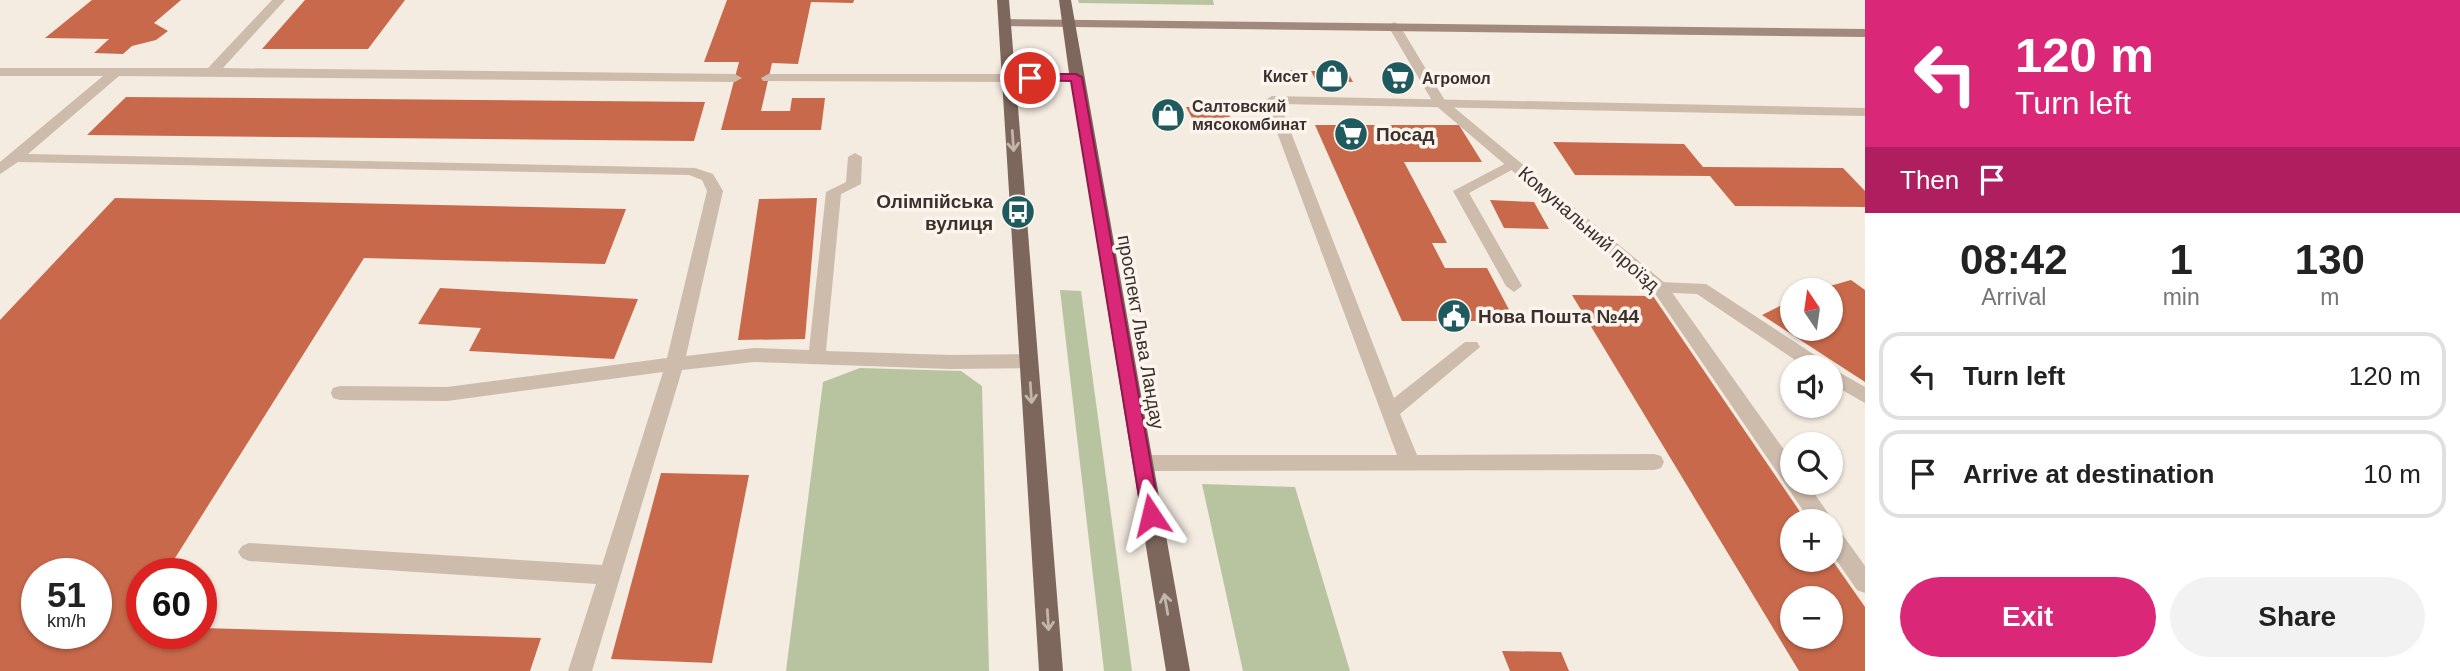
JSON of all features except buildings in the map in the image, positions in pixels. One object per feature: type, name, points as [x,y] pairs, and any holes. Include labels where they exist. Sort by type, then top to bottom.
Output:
[{"type":"main road","points":[[1003,0],[1051,671]]},
{"type":"main road","name":"проспект Льва Ландау","points":[[1065,0],[1178,671]]},
{"type":"main road","points":[[1007,78],[1076,77]]},
{"type":"street","points":[[212,72],[279,0]]},
{"type":"street","points":[[1004,23],[1865,33]]},
{"type":"street","name":"Комунальний проїзд","points":[[1394,26],[1439,102],[1660,288],[1780,460]]},
{"type":"street","points":[[0,72],[735,78]]},
{"type":"street","points":[[0,170],[116,72]]},
{"type":"street","points":[[768,78],[1007,78]]},
{"type":"street","points":[[1410,462],[1272,100],[1865,112]]},
{"type":"street","points":[[817,357],[834,192],[853,184],[855,157]]},
{"type":"street","points":[[14,158],[690,171],[708,177],[715,191],[675,364],[580,671]]},
{"type":"street","points":[[1514,163],[1461,191],[1514,286]]},
{"type":"street","points":[[1660,288],[1700,288],[1801,355]]},
{"type":"street","points":[[1390,412],[1471,347]]},
{"type":"street","points":[[341,393],[447,394],[754,355],[950,362],[1029,361]]},
{"type":"street","points":[[1843,382],[1865,396]]},
{"type":"street","points":[[1142,463],[1654,462]]},
{"type":"street","points":[[249,552],[610,575]]},
{"type":"street","points":[[1843,552],[1865,583]]},
{"type":"green space","points":[[1078,0],[1213,0],[1214,5],[1079,3]]},
{"type":"green space","points":[[1060,290],[1081,291],[1132,671],[1104,671]]},
{"type":"green space","points":[[860,368],[961,371],[982,386],[989,671],[786,671],[823,382]]},
{"type":"green space","points":[[1202,484],[1295,487],[1350,671],[1243,671]]},
{"type":"place","name":"Кисет","points":[[1332,76]]},
{"type":"place","name":"Агромол","points":[[1398,78]]},
{"type":"place","name":"Салтовский мясокомбинат","points":[[1168,115]]},
{"type":"place","name":"Посад","points":[[1351,134]]},
{"type":"place","name":"Олімпійська вулиця","points":[[1018,212]]},
{"type":"place","name":"Нова Пошта №44","points":[[1454,316]]},
{"type":"route","points":[[1030,78],[1076,77],[1151,515]]}]
